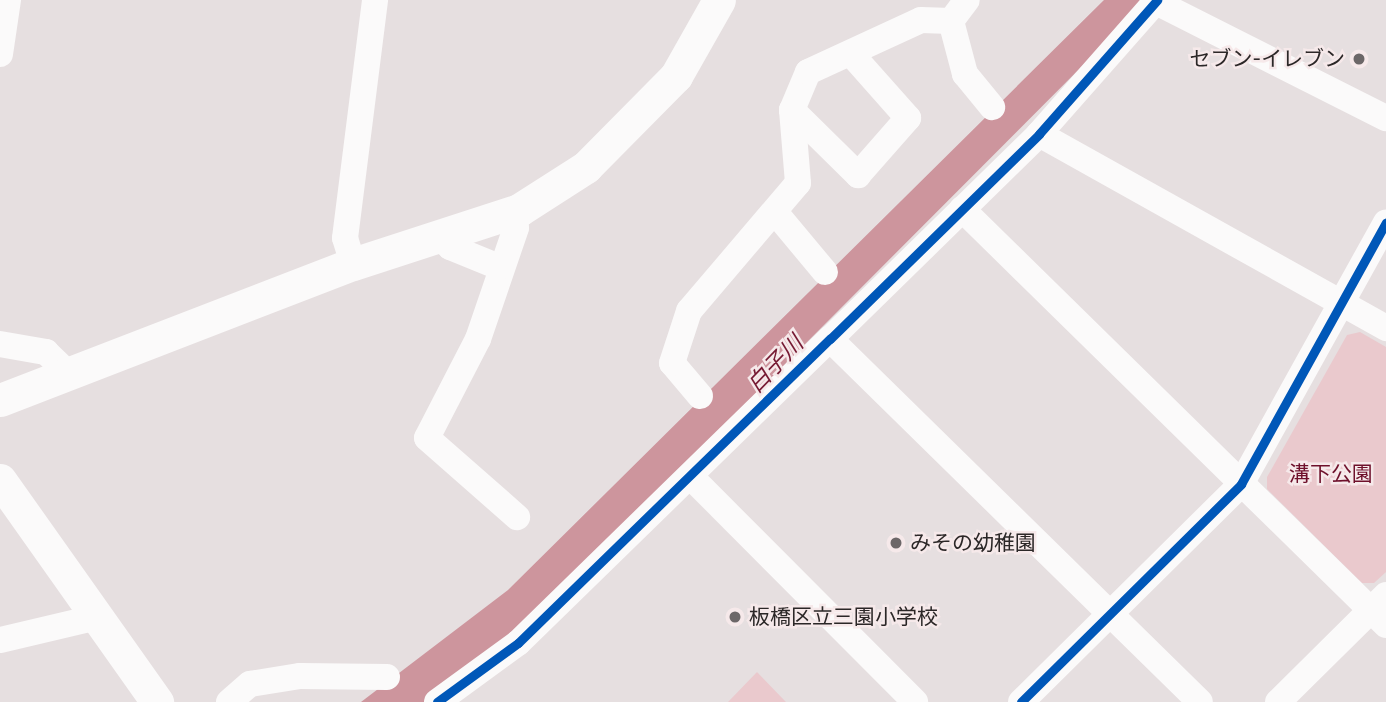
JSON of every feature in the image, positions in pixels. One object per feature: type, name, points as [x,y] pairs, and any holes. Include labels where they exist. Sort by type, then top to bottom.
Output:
[{"type":"street","points":[[0,54],[8,0]]},
{"type":"street","points":[[353,264],[345,238],[375,0]]},
{"type":"street","points":[[0,400],[353,264],[512,212],[586,167],[676,76],[719,0]]},
{"type":"street","points":[[951,21],[967,0]]},
{"type":"street","points":[[437,702],[518,643],[690,476],[1039,134],[1157,1],[1386,118]]},
{"type":"street","points":[[700,396],[672,363],[689,311],[741,243],[775,212],[798,183],[792,110],[808,72],[852,55],[921,20],[951,21]]},
{"type":"street","points":[[951,21],[965,74],[992,107]]},
{"type":"street","points":[[792,110],[858,175],[908,118],[852,55]]},
{"type":"street","points":[[1039,134],[1386,328]]},
{"type":"street","points":[[962,209],[1241,484],[1381,610],[1278,702]]},
{"type":"street","points":[[512,212],[516,228],[499,267],[478,339],[427,438],[517,517]]},
{"type":"street","points":[[775,212],[825,272]]},
{"type":"street","points":[[1021,702],[1241,484],[1386,222]]},
{"type":"street","points":[[445,234],[450,247],[499,267]]},
{"type":"street","points":[[830,339],[1200,702]]},
{"type":"street","points":[[0,344],[47,352],[68,373]]},
{"type":"street","points":[[690,476],[915,702]]},
{"type":"street","points":[[0,480],[157,702]]},
{"type":"street","points":[[0,640],[98,617]]},
{"type":"street","points":[[229,702],[250,684],[287,678],[387,677]]},
{"type":"green space","name":"溝下公園","points":[[1360,332],[1386,347],[1386,572],[1374,583],[1362,583],[1267,489],[1267,477],[1347,335]]},
{"type":"green space","points":[[757,672],[786,702],[728,702]]},
{"type":"water","name":"白子川","points":[[1104,0],[1148,0],[536,614],[424,702],[361,702],[508,590]]},
{"type":"cycle path","points":[[437,702],[518,643],[830,339],[1039,134],[1157,0]]},
{"type":"cycle path","points":[[1021,702],[1241,484],[1386,222]]},
{"type":"place","name":"セブン-イレブン","points":[[1359,59]]},
{"type":"place","name":"みその幼稚園","points":[[896,543]]},
{"type":"place","name":"板橋区立三園小学校","points":[[735,617]]}]
